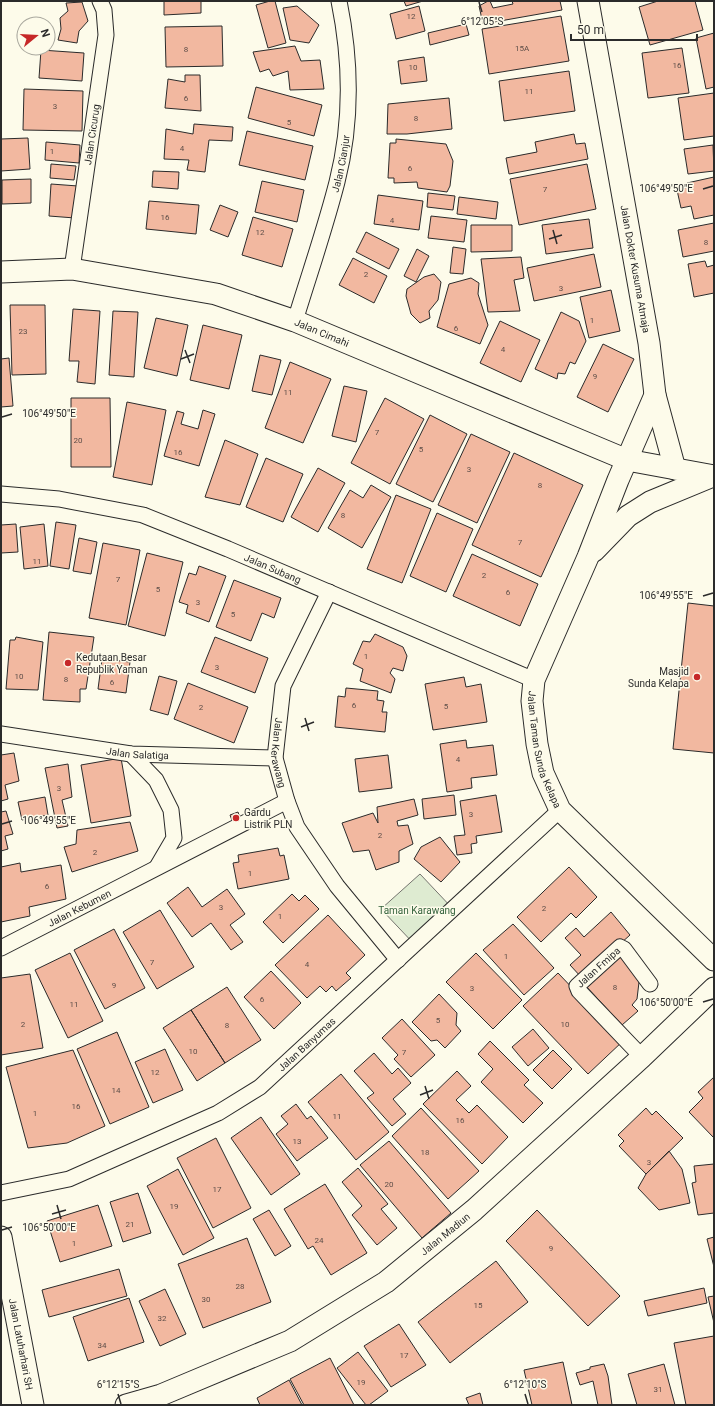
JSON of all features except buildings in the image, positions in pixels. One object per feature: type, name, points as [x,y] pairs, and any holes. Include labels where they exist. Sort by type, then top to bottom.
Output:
[{"type":"street","name":"Jalan Cicurug","points":[[72,269],[106,35],[104,10],[100,1]]},
{"type":"street","name":"Jalan Cianjur","points":[[295,321],[337,181],[344,144],[348,96],[345,31],[339,1]]},
{"type":"street","name":"Jalan Dokter Kusuma Atmaja","points":[[588,1],[649,343],[655,395],[675,470]]},
{"type":"street","name":"Jalan Cimahi","points":[[1,272],[72,269],[216,294],[295,321],[627,460]]},
{"type":"street","name":"Jalan Dokter Kusuma Atmaja","points":[[627,460],[655,395]]},
{"type":"street","points":[[627,460],[714,476]]},
{"type":"street","name":"Jalan Taman Sunda Kelapa","points":[[627,460],[588,557],[534,680],[532,701],[537,744],[543,773],[560,810],[714,960]]},
{"type":"street","points":[[588,557],[628,516],[650,502],[714,476]]},
{"type":"street","name":"Jalan Subang","points":[[1,494],[59,499],[144,515],[534,680]]},
{"type":"street","name":"Jalan Kerawang","points":[[329,592],[283,686],[275,758],[287,801],[297,827],[338,886],[398,960]]},
{"type":"street","name":"Jalan Salatiga","points":[[1,734],[131,754],[275,758]]},
{"type":"street","points":[[131,754],[156,780],[171,810],[174,838],[157,868]]},
{"type":"street","name":"Jalan Kebumen","points":[[1,948],[287,801]]},
{"type":"street","name":"Jalan Banyumas","points":[[1,1194],[69,1179],[218,1113],[260,1087],[560,810]]},
{"type":"street","name":"Jalan Fmipa","points":[[642,1057],[579,991],[577,986],[620,947],[624,949],[650,984]]},
{"type":"street","name":"Jalan Madiun","points":[[126,1405],[161,1395],[290,1341],[386,1282],[474,1210],[642,1057],[714,988]]},
{"type":"street","name":"Jalan Latuharhari SH","points":[[1,1237],[33,1405]]},
{"type":"green space","name":"Taman Karawang","points":[[420,874],[453,909],[416,946],[381,909]]},
{"type":"place","name":"Kedutaan Besar Republik Yaman","points":[[68,663]]},
{"type":"place","name":"Masjid Sunda Kelapa","points":[[697,677]]},
{"type":"place","name":"Gardu Listrik PLN","points":[[236,818]]}]
